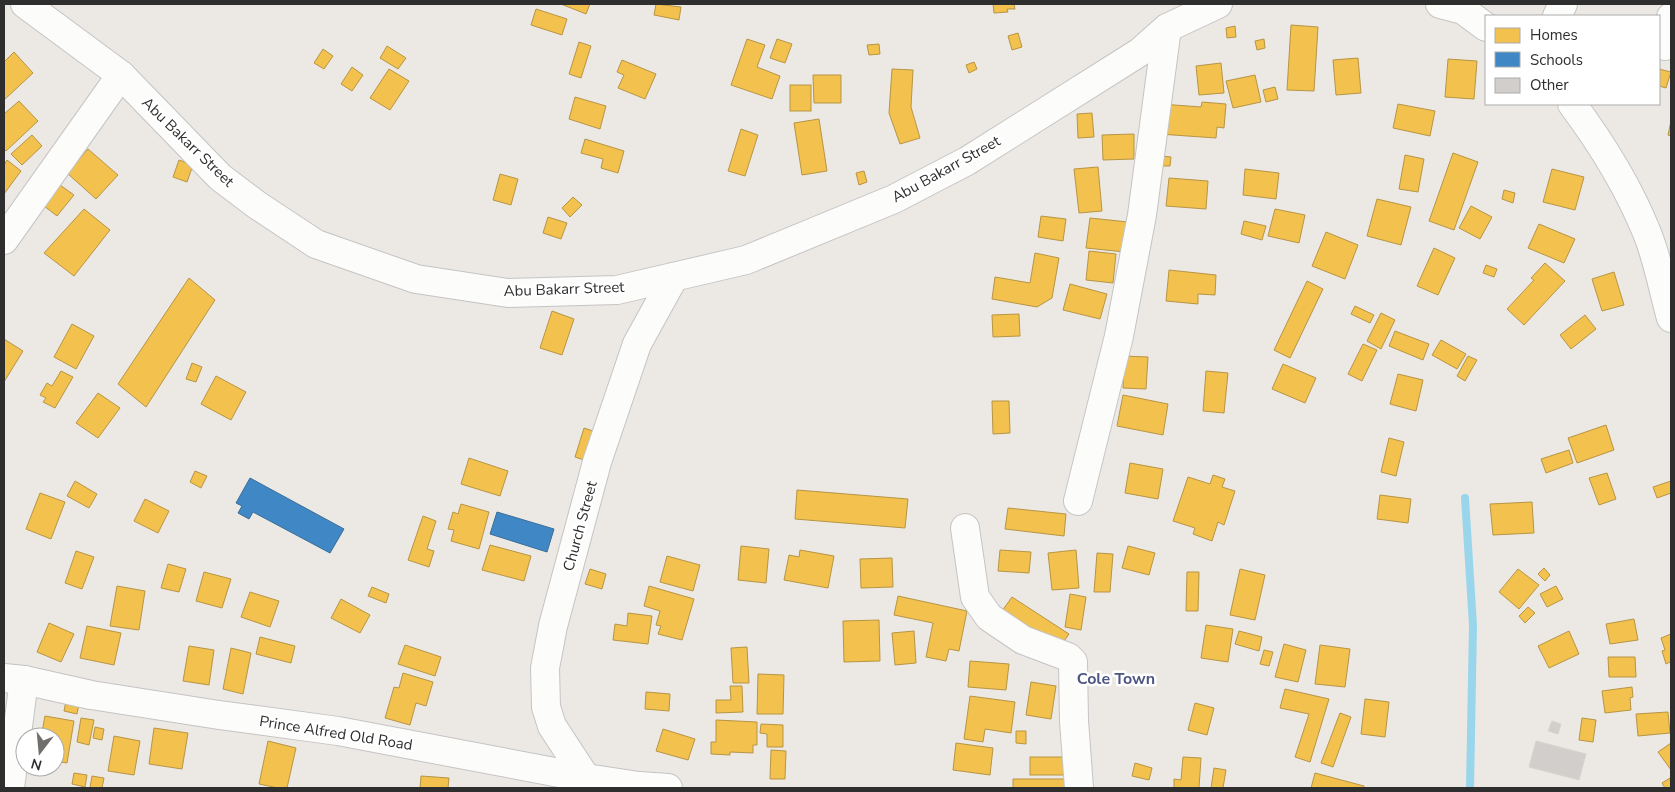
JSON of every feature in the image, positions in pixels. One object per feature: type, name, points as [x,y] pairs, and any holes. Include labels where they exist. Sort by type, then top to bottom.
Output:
[{"type":"street","name":"Abu Bakarr Street","points":[[25,4],[121,75],[220,177],[257,205],[316,244],[416,279],[508,293],[617,290],[746,260],[894,199],[976,156],[1140,52],[1167,28],[1218,4]]},
{"type":"street","points":[[1440,4],[1463,10],[1485,26]]},
{"type":"street","points":[[1665,46],[1671,17]]},
{"type":"street","points":[[1078,501],[1119,336],[1142,215],[1167,28]]},
{"type":"street","points":[[4,240],[121,75]]},
{"type":"street","points":[[1573,105],[1596,136],[1626,187],[1647,234],[1671,318]]},
{"type":"street","name":"Church Street","points":[[586,778],[552,726],[546,707],[545,668],[552,626],[600,453],[637,344],[674,277]]},
{"type":"street","points":[[965,528],[975,597],[989,617],[1023,640],[1068,657],[1073,662],[1074,721],[1079,788]]},
{"type":"street","points":[[10,788],[14,679]]},
{"type":"street","name":"Prince Alfred Old Road","points":[[14,679],[92,695],[338,731],[639,787],[668,788]]},
{"type":"building: Homes","points":[[561,4],[590,4],[586,14]]},
{"type":"building: Homes","points":[[656,4],[681,7],[679,20],[654,15]]},
{"type":"building: Homes","points":[[993,4],[1014,4],[1015,9],[1007,9],[1008,12],[994,13]]},
{"type":"building: Homes","points":[[536,9],[567,19],[562,35],[531,25]]},
{"type":"building: Homes","points":[[1291,25],[1318,27],[1314,91],[1287,90]]},
{"type":"building: Homes","points":[[1235,26],[1236,37],[1227,38],[1226,28]]},
{"type":"building: Homes","points":[[1018,33],[1022,47],[1012,50],[1008,36]]},
{"type":"building: Homes","points":[[747,39],[765,45],[757,67],[780,76],[772,99],[731,85]]},
{"type":"building: Homes","points":[[777,39],[792,44],[785,63],[770,58]]},
{"type":"building: Homes","points":[[1264,39],[1265,48],[1257,50],[1255,41]]},
{"type":"building: Homes","points":[[579,42],[591,46],[581,78],[569,74]]},
{"type":"building: Homes","points":[[879,44],[880,54],[869,55],[867,45]]},
{"type":"building: Homes","points":[[387,46],[406,58],[398,69],[380,58]]},
{"type":"building: Homes","points":[[323,49],[333,56],[324,69],[314,63]]},
{"type":"building: Homes","points":[[14,52],[33,73],[4,100],[4,62]]},
{"type":"building: Homes","points":[[1358,58],[1361,93],[1336,95],[1333,60]]},
{"type":"building: Homes","points":[[1448,59],[1477,61],[1474,99],[1445,97]]},
{"type":"building: Homes","points":[[622,60],[656,74],[645,99],[618,88],[624,75],[617,72]]},
{"type":"building: Homes","points":[[974,62],[977,69],[969,73],[966,65]]},
{"type":"building: Homes","points":[[1221,63],[1224,93],[1199,95],[1196,66]]},
{"type":"building: Homes","points":[[352,67],[363,75],[352,91],[341,84]]},
{"type":"building: Homes","points":[[389,69],[409,81],[390,110],[370,98]]},
{"type":"building: Homes","points":[[892,69],[913,70],[911,107],[920,138],[900,144],[889,113]]},
{"type":"building: Homes","points":[[1660,69],[1671,72],[1666,88],[1660,86]]},
{"type":"building: Homes","points":[[813,75],[841,75],[841,103],[814,103]]},
{"type":"building: Homes","points":[[1255,75],[1261,102],[1233,108],[1226,81]]},
{"type":"building: Homes","points":[[790,85],[811,85],[811,111],[790,111]]},
{"type":"building: Homes","points":[[1275,87],[1278,99],[1266,102],[1263,90]]},
{"type":"building: Homes","points":[[575,97],[606,106],[600,129],[569,119]]},
{"type":"building: Homes","points":[[19,101],[38,121],[6,151],[4,149],[4,114]]},
{"type":"building: Homes","points":[[1202,102],[1226,104],[1224,128],[1217,127],[1216,138],[1159,134],[1161,104],[1201,107]]},
{"type":"building: Homes","points":[[1398,104],[1435,111],[1430,136],[1393,128]]},
{"type":"building: Homes","points":[[1092,113],[1094,137],[1078,138],[1077,114]]},
{"type":"building: Homes","points":[[819,119],[827,171],[802,175],[794,123]]},
{"type":"building: Homes","points":[[1671,121],[1671,136],[1668,135]]},
{"type":"building: Homes","points":[[741,129],[758,135],[745,176],[728,171]]},
{"type":"building: Homes","points":[[1134,134],[1134,159],[1103,160],[1102,135]]},
{"type":"building: Homes","points":[[32,135],[42,146],[22,165],[11,154]]},
{"type":"building: Homes","points":[[585,139],[624,151],[618,173],[601,168],[603,159],[581,153]]},
{"type":"building: Homes","points":[[88,149],[118,175],[96,199],[67,173]]},
{"type":"building: Homes","points":[[1453,153],[1478,162],[1454,230],[1429,221]]},
{"type":"building: Homes","points":[[1405,155],[1424,159],[1418,192],[1399,189]]},
{"type":"building: Homes","points":[[1161,156],[1171,157],[1170,166],[1161,166]]},
{"type":"building: Homes","points":[[7,160],[21,171],[4,194],[4,165]]},
{"type":"building: Homes","points":[[179,160],[193,165],[187,182],[173,177]]},
{"type":"building: Homes","points":[[1098,167],[1102,211],[1079,213],[1074,169]]},
{"type":"building: Homes","points":[[1245,169],[1279,173],[1276,199],[1243,195]]},
{"type":"building: Homes","points":[[1552,169],[1584,177],[1575,210],[1543,202]]},
{"type":"building: Homes","points":[[864,171],[867,182],[859,185],[856,173]]},
{"type":"building: Homes","points":[[500,174],[518,179],[511,205],[493,200]]},
{"type":"building: Homes","points":[[1169,178],[1208,181],[1206,209],[1166,206]]},
{"type":"building: Homes","points":[[60,185],[74,195],[57,216],[44,206]]},
{"type":"building: Homes","points":[[1504,190],[1515,193],[1513,203],[1502,199]]},
{"type":"building: Homes","points":[[573,197],[582,205],[570,217],[562,208]]},
{"type":"building: Homes","points":[[1377,199],[1411,207],[1401,245],[1367,236]]},
{"type":"building: Homes","points":[[1471,206],[1492,217],[1480,239],[1459,228]]},
{"type":"building: Homes","points":[[84,209],[110,230],[74,276],[44,253]]},
{"type":"building: Homes","points":[[1275,209],[1305,215],[1299,243],[1268,236]]},
{"type":"building: Homes","points":[[1041,216],[1066,219],[1063,241],[1038,237]]},
{"type":"building: Homes","points":[[548,217],[567,223],[561,239],[543,233]]},
{"type":"building: Homes","points":[[1090,218],[1128,222],[1125,252],[1086,248]]},
{"type":"building: Homes","points":[[1244,221],[1266,226],[1262,240],[1241,234]]},
{"type":"building: Homes","points":[[1539,224],[1575,239],[1564,263],[1528,248]]},
{"type":"building: Homes","points":[[1326,232],[1358,245],[1345,279],[1312,266]]},
{"type":"building: Homes","points":[[1434,248],[1455,258],[1438,295],[1417,286]]},
{"type":"building: Homes","points":[[1089,251],[1116,254],[1113,283],[1086,280]]},
{"type":"building: Homes","points":[[1035,253],[1059,258],[1052,298],[1037,307],[992,299],[995,277],[1030,283]]},
{"type":"building: Homes","points":[[1545,263],[1565,281],[1524,325],[1507,309],[1534,280],[1531,278]]},
{"type":"building: Homes","points":[[1486,265],[1497,269],[1494,277],[1483,273]]},
{"type":"building: Homes","points":[[1169,270],[1216,275],[1215,295],[1198,294],[1198,304],[1166,301]]},
{"type":"building: Homes","points":[[1614,272],[1624,305],[1602,311],[1592,279]]},
{"type":"building: Homes","points":[[189,278],[215,300],[146,407],[118,384]]},
{"type":"building: Homes","points":[[1307,281],[1323,289],[1290,358],[1274,350]]},
{"type":"building: Homes","points":[[1070,284],[1107,294],[1100,319],[1063,310]]},
{"type":"building: Homes","points":[[1355,306],[1374,315],[1370,323],[1351,314]]},
{"type":"building: Homes","points":[[552,311],[574,319],[562,355],[540,348]]},
{"type":"building: Homes","points":[[1381,313],[1395,320],[1381,349],[1367,341]]},
{"type":"building: Homes","points":[[1019,314],[1020,336],[993,337],[992,315]]},
{"type":"building: Homes","points":[[1585,315],[1596,329],[1571,349],[1560,335]]},
{"type":"building: Homes","points":[[72,324],[94,336],[76,369],[54,357]]},
{"type":"building: Homes","points":[[1395,331],[1429,344],[1423,360],[1389,346]]},
{"type":"building: Homes","points":[[4,339],[23,351],[4,382]]},
{"type":"building: Homes","points":[[1441,340],[1466,354],[1457,369],[1432,355]]},
{"type":"building: Homes","points":[[1363,344],[1377,350],[1362,381],[1348,374]]},
{"type":"building: Homes","points":[[1124,356],[1148,357],[1146,389],[1123,388]]},
{"type":"building: Homes","points":[[1468,356],[1477,360],[1465,381],[1457,376]]},
{"type":"building: Homes","points":[[192,363],[202,367],[196,382],[186,379]]},
{"type":"building: Homes","points":[[1283,364],[1316,378],[1305,403],[1272,389]]},
{"type":"building: Homes","points":[[61,371],[73,377],[55,408],[43,402],[46,398],[40,395],[47,383],[52,386]]},
{"type":"building: Homes","points":[[1206,371],[1228,373],[1224,413],[1203,411]]},
{"type":"building: Homes","points":[[1398,374],[1423,380],[1416,411],[1390,404]]},
{"type":"building: Homes","points":[[216,376],[246,392],[231,420],[201,404]]},
{"type":"building: Homes","points":[[98,393],[120,408],[98,438],[76,423]]},
{"type":"building: Homes","points":[[1123,395],[1168,404],[1163,435],[1117,426]]},
{"type":"building: Homes","points":[[992,401],[1009,401],[1010,433],[993,434]]},
{"type":"building: Homes","points":[[1606,425],[1614,450],[1577,463],[1568,438]]},
{"type":"building: Homes","points":[[584,428],[602,434],[593,463],[575,457]]},
{"type":"building: Homes","points":[[1389,438],[1404,442],[1396,476],[1381,472]]},
{"type":"building: Homes","points":[[1569,450],[1573,463],[1546,473],[1541,459]]},
{"type":"building: Homes","points":[[469,458],[508,471],[500,496],[461,484]]},
{"type":"building: Homes","points":[[1130,463],[1163,469],[1158,499],[1125,493]]},
{"type":"building: Homes","points":[[195,471],[207,476],[201,488],[190,482]]},
{"type":"building: Homes","points":[[1607,473],[1616,499],[1599,505],[1589,478]]},
{"type":"building: Homes","points":[[1213,475],[1225,479],[1222,487],[1235,491],[1224,525],[1218,522],[1212,541],[1193,534],[1195,528],[1173,521],[1188,477],[1210,484]]},
{"type":"building: Homes","points":[[75,481],[97,494],[89,508],[67,496]]},
{"type":"building: Homes","points":[[1671,481],[1671,493],[1657,498],[1653,487]]},
{"type":"building: Homes","points":[[797,490],[908,499],[905,528],[795,519]]},
{"type":"building: Homes","points":[[40,493],[65,502],[51,539],[26,529]]},
{"type":"building: Homes","points":[[1380,495],[1411,499],[1408,523],[1377,519]]},
{"type":"building: Homes","points":[[145,499],[169,511],[158,533],[134,521]]},
{"type":"building: Homes","points":[[1532,502],[1534,533],[1493,535],[1490,504]]},
{"type":"building: Homes","points":[[461,504],[489,512],[479,549],[451,541],[454,530],[448,529],[453,512],[458,514]]},
{"type":"building: Homes","points":[[1008,508],[1066,514],[1064,536],[1005,529]]},
{"type":"building: Homes","points":[[423,516],[436,521],[427,549],[434,551],[429,567],[408,560]]},
{"type":"building: Homes","points":[[490,545],[531,556],[524,581],[482,570]]},
{"type":"building: Homes","points":[[741,546],[769,549],[766,583],[738,580]]},
{"type":"building: Homes","points":[[1128,546],[1155,553],[1149,575],[1122,568]]},
{"type":"building: Homes","points":[[800,550],[834,556],[828,588],[784,580],[789,555],[799,557]]},
{"type":"building: Homes","points":[[1000,550],[1031,552],[1029,573],[998,571]]},
{"type":"building: Homes","points":[[1076,550],[1079,588],[1052,590],[1048,553]]},
{"type":"building: Homes","points":[[76,551],[94,557],[82,589],[65,583]]},
{"type":"building: Homes","points":[[1097,553],[1113,554],[1110,592],[1094,592]]},
{"type":"building: Homes","points":[[667,556],[700,565],[693,591],[660,582]]},
{"type":"building: Homes","points":[[892,558],[893,587],[861,588],[860,559]]},
{"type":"building: Homes","points":[[168,564],[186,569],[179,592],[161,588]]},
{"type":"building: Homes","points":[[1544,568],[1550,575],[1545,581],[1538,574]]},
{"type":"building: Homes","points":[[590,569],[606,574],[602,589],[585,584]]},
{"type":"building: Homes","points":[[1240,569],[1265,575],[1255,620],[1230,615]]},
{"type":"building: Homes","points":[[1518,569],[1539,585],[1519,609],[1499,592]]},
{"type":"building: Homes","points":[[204,572],[231,579],[222,608],[196,601]]},
{"type":"building: Homes","points":[[1187,572],[1199,572],[1198,611],[1186,611]]},
{"type":"building: Homes","points":[[117,586],[145,591],[139,630],[110,626]]},
{"type":"building: Homes","points":[[649,586],[694,599],[682,640],[658,634],[661,626],[656,625],[660,611],[644,606]]},
{"type":"building: Homes","points":[[1556,586],[1563,599],[1547,607],[1540,594]]},
{"type":"building: Homes","points":[[372,587],[389,594],[386,603],[368,596]]},
{"type":"building: Homes","points":[[250,592],[279,601],[270,627],[241,617]]},
{"type":"building: Homes","points":[[1070,594],[1086,597],[1081,630],[1065,627]]},
{"type":"building: Homes","points":[[898,596],[967,611],[959,651],[949,649],[946,661],[926,657],[933,623],[894,615]]},
{"type":"building: Homes","points":[[1012,597],[1069,634],[1059,648],[1002,611]]},
{"type":"building: Homes","points":[[341,599],[370,615],[360,633],[331,618]]},
{"type":"building: Homes","points":[[1528,607],[1535,613],[1525,623],[1519,616]]},
{"type":"building: Homes","points":[[628,613],[652,616],[648,644],[613,640],[615,624],[627,626]]},
{"type":"building: Homes","points":[[1634,619],[1638,640],[1610,644],[1606,624]]},
{"type":"building: Homes","points":[[879,620],[880,661],[844,662],[843,621]]},
{"type":"building: Homes","points":[[49,623],[74,634],[61,662],[37,652]]},
{"type":"building: Homes","points":[[1206,625],[1233,629],[1228,662],[1201,658]]},
{"type":"building: Homes","points":[[87,626],[121,633],[114,665],[80,658]]},
{"type":"building: Homes","points":[[914,631],[916,663],[895,665],[892,633]]},
{"type":"building: Homes","points":[[1239,631],[1262,637],[1259,651],[1235,644]]},
{"type":"building: Homes","points":[[1569,631],[1579,654],[1549,668],[1538,646]]},
{"type":"building: Homes","points":[[1671,634],[1671,665],[1670,662],[1666,664],[1662,651],[1665,650],[1661,638]]},
{"type":"building: Homes","points":[[260,637],[295,646],[291,663],[256,654]]},
{"type":"building: Homes","points":[[1284,644],[1306,650],[1298,682],[1275,677]]},
{"type":"building: Homes","points":[[405,645],[441,657],[435,676],[398,664]]},
{"type":"building: Homes","points":[[1320,645],[1350,649],[1345,687],[1315,684]]},
{"type":"building: Homes","points":[[189,646],[214,650],[209,685],[183,681]]},
{"type":"building: Homes","points":[[747,647],[749,683],[733,683],[731,648]]},
{"type":"building: Homes","points":[[231,648],[251,653],[243,694],[223,689]]},
{"type":"building: Homes","points":[[1264,650],[1273,652],[1269,666],[1260,664]]},
{"type":"building: Homes","points":[[1608,657],[1635,657],[1636,677],[1609,677]]},
{"type":"building: Homes","points":[[970,661],[1009,664],[1006,690],[968,687]]},
{"type":"building: Homes","points":[[403,673],[433,682],[426,706],[416,703],[410,725],[385,718],[394,687],[399,688]]},
{"type":"building: Homes","points":[[758,674],[784,675],[783,714],[757,714]]},
{"type":"building: Homes","points":[[1031,682],[1056,686],[1051,719],[1026,715]]},
{"type":"building: Homes","points":[[730,686],[742,686],[743,712],[716,713],[716,700],[731,700]]},
{"type":"building: Homes","points":[[1632,687],[1633,697],[1630,698],[1631,710],[1605,713],[1602,691]]},
{"type":"building: Homes","points":[[1285,689],[1329,699],[1310,762],[1295,757],[1309,714],[1280,708]]},
{"type":"building: Homes","points":[[646,692],[670,694],[669,711],[645,709]]},
{"type":"building: Homes","points":[[970,696],[1015,702],[1011,733],[985,729],[983,742],[964,739]]},
{"type":"building: Homes","points":[[1365,699],[1389,702],[1385,737],[1361,734]]},
{"type":"building: Homes","points":[[66,701],[79,704],[77,714],[64,711]]},
{"type":"building: Homes","points":[[1195,703],[1214,708],[1207,735],[1188,730]]},
{"type":"building: Homes","points":[[1668,712],[1670,733],[1638,736],[1636,714]]},
{"type":"building: Homes","points":[[1340,713],[1351,717],[1333,767],[1321,763]]},
{"type":"building: Homes","points":[[45,716],[74,721],[67,763],[65,763],[65,727],[43,727]]},
{"type":"building: Homes","points":[[81,718],[94,720],[89,745],[77,742]]},
{"type":"building: Homes","points":[[1582,718],[1596,720],[1593,742],[1579,740]]},
{"type":"building: Homes","points":[[716,720],[757,722],[757,745],[753,745],[753,753],[730,752],[730,755],[711,754],[711,742],[716,742]]},
{"type":"building: Homes","points":[[761,724],[783,725],[783,747],[767,747],[767,734],[760,733]]},
{"type":"building: Homes","points":[[95,727],[104,729],[102,740],[93,738]]},
{"type":"building: Homes","points":[[154,728],[188,733],[182,769],[149,764]]},
{"type":"building: Homes","points":[[663,729],[695,739],[688,760],[656,751]]},
{"type":"building: Homes","points":[[1016,731],[1026,731],[1026,744],[1016,743]]},
{"type":"building: Homes","points":[[114,736],[140,741],[134,775],[108,771]]},
{"type":"building: Homes","points":[[268,741],[296,748],[287,788],[259,784]]},
{"type":"building: Homes","points":[[956,743],[993,748],[990,775],[953,770]]},
{"type":"building: Homes","points":[[1671,743],[1671,770],[1658,752]]},
{"type":"building: Homes","points":[[771,750],[786,751],[785,779],[770,779]]},
{"type":"building: Homes","points":[[1030,757],[1073,757],[1073,775],[1030,775]]},
{"type":"building: Homes","points":[[1183,757],[1201,758],[1199,788],[1174,788],[1174,779],[1181,780]]},
{"type":"building: Homes","points":[[1135,763],[1152,768],[1149,780],[1132,776]]},
{"type":"building: Homes","points":[[1214,768],[1226,770],[1223,788],[1211,788]]},
{"type":"building: Homes","points":[[74,773],[87,775],[85,787],[72,784]]},
{"type":"building: Homes","points":[[1315,773],[1364,786],[1364,788],[1311,788]]},
{"type":"building: Homes","points":[[92,776],[104,778],[102,788],[90,788]]},
{"type":"building: Homes","points":[[421,776],[449,778],[448,788],[420,788]]},
{"type":"building: Homes","points":[[1670,778],[1671,788],[1665,788],[1662,783]]},
{"type":"building: Homes","points":[[1013,779],[1073,779],[1074,788],[1013,788]]},
{"type":"building: Schools","points":[[250,478],[344,529],[330,553],[253,512],[249,519],[238,513],[242,506],[236,503]]},
{"type":"building: Schools","points":[[497,512],[554,529],[547,552],[490,534]]},
{"type":"building: Other","points":[[1552,721],[1561,724],[1558,734],[1548,731]]},
{"type":"building: Other","points":[[1536,741],[1586,754],[1579,780],[1529,767]]},
{"type":"waterway","points":[[1465,498],[1473,625],[1470,788]]},
{"type":"district","name":"Cole Town","points":[[1116,679]]}]
